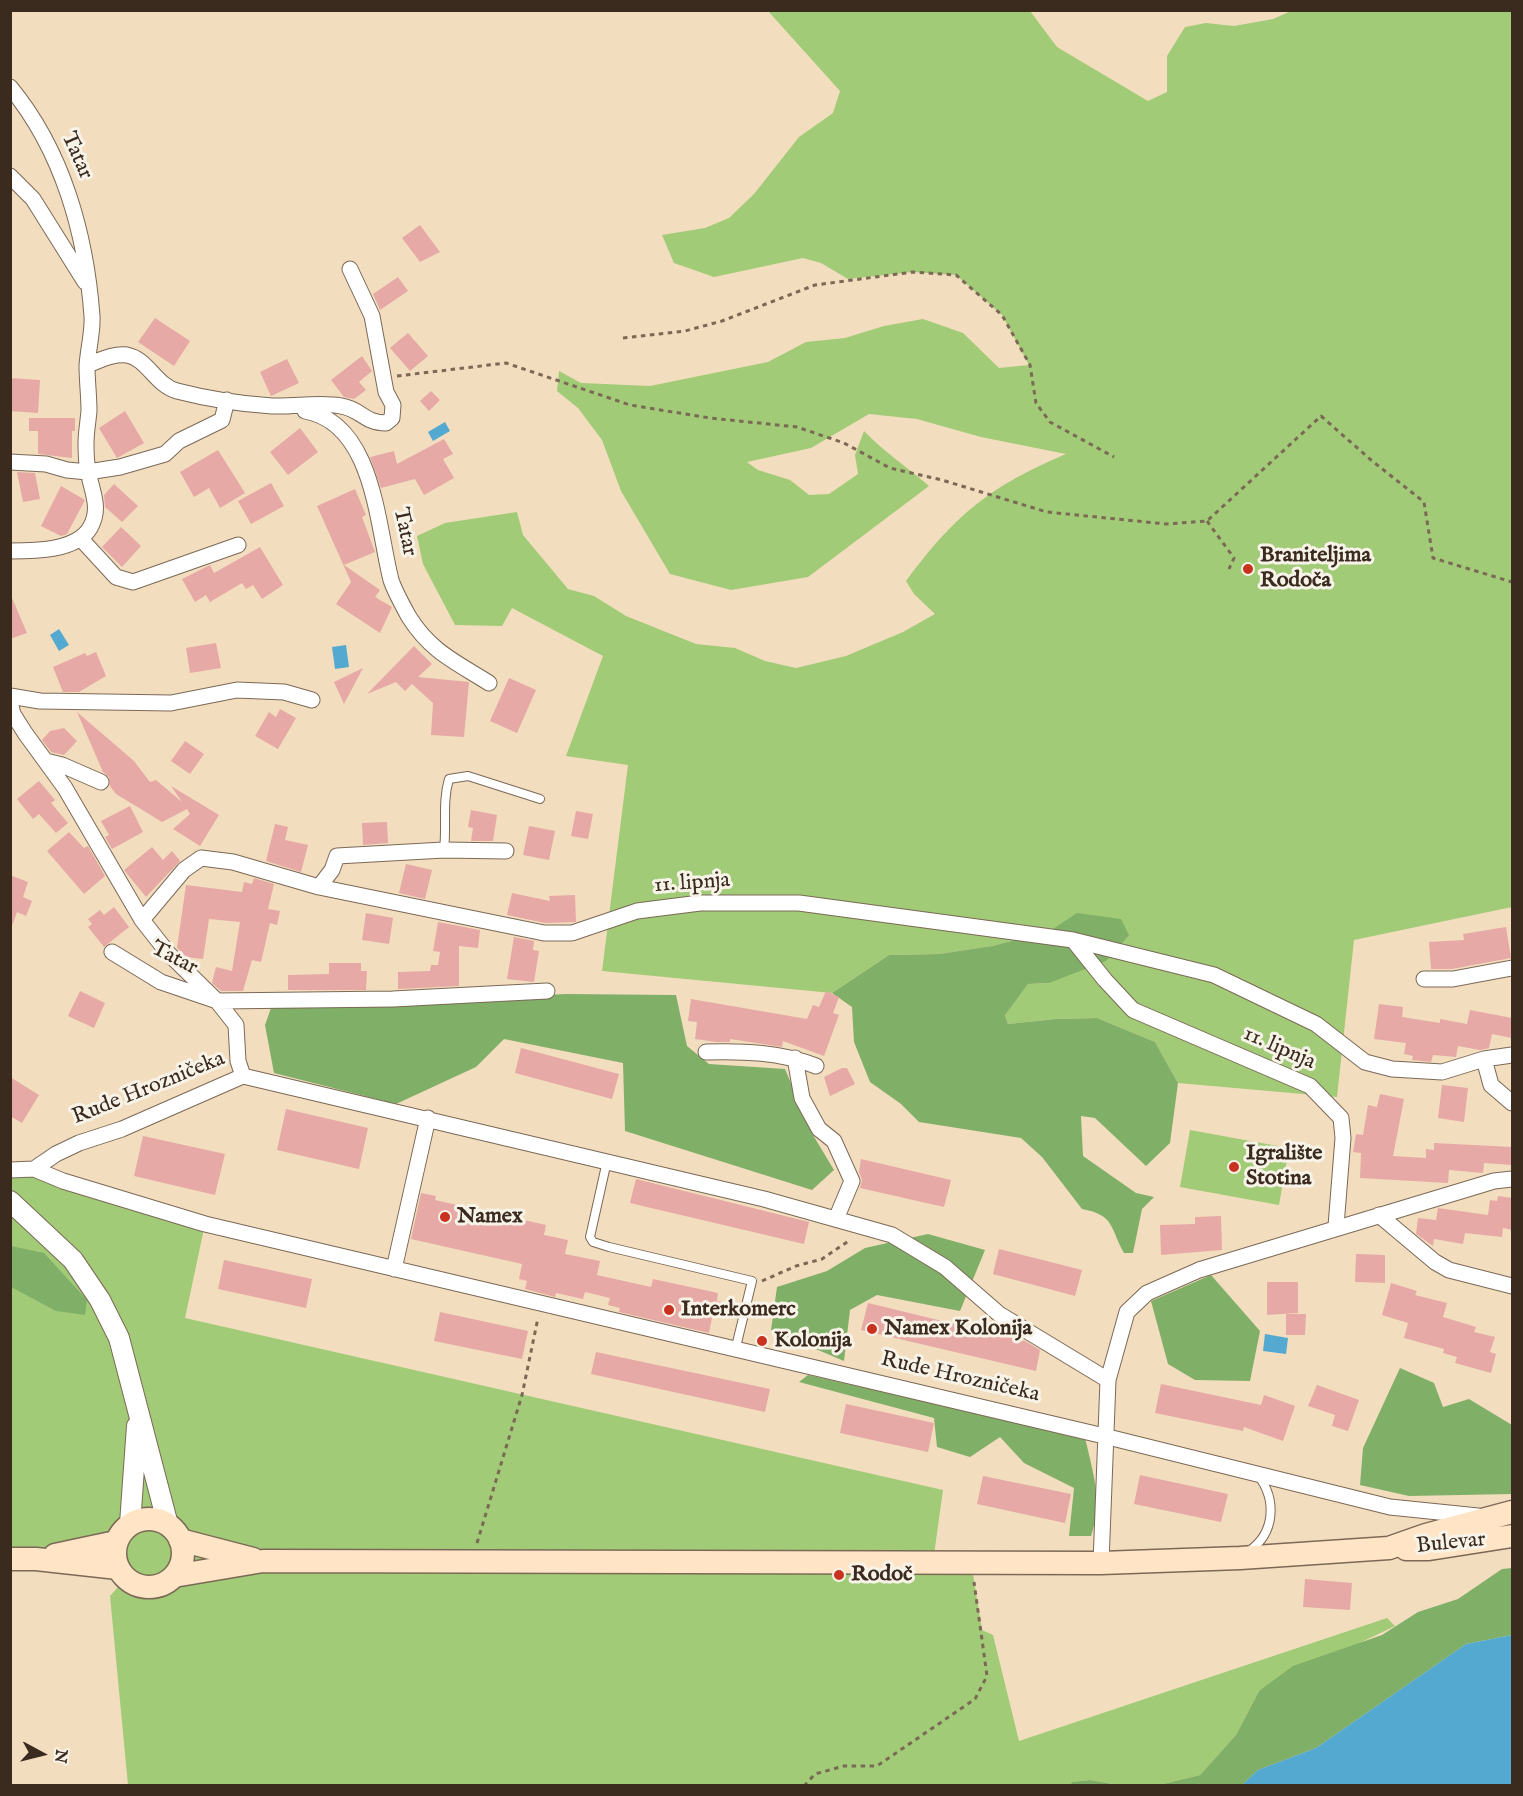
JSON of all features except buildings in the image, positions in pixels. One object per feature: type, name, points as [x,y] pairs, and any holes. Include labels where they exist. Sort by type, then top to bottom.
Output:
[{"type":"main road","points":[[174,1576],[263,1561],[1101,1563],[1240,1558],[1389,1548],[1426,1535],[1503,1514]]},
{"type":"main road","points":[[174,1532],[183,1552],[174,1576],[163,1584],[151,1587],[137,1585],[126,1578],[118,1568],[115,1556],[116,1542],[130,1524],[149,1519],[174,1532],[263,1561]]},
{"type":"main road","name":"Bulevar","points":[[1389,1548],[1429,1549],[1512,1536]]},
{"type":"main road","points":[[36,1559],[116,1542]]},
{"type":"main road","points":[[10,1559],[36,1559],[118,1568]]},
{"type":"street","name":"Tatar","points":[[10,87],[40,131],[75,210],[88,287],[92,318],[87,365],[88,472],[96,504],[90,527],[81,539]]},
{"type":"street","name":"Tatar","points":[[10,176],[33,199],[88,287]]},
{"type":"street","name":"Tatar","points":[[273,406],[342,406],[361,413],[372,423],[386,423],[392,418],[393,405],[384,378],[372,316],[350,269]]},
{"type":"street","name":"Tatar","points":[[87,365],[116,355],[127,355],[142,361],[152,375],[175,390],[318,414],[333,420],[348,437],[371,483],[392,583],[409,617],[430,646],[489,683]]},
{"type":"street","points":[[10,462],[46,464],[88,472],[120,467],[165,454],[191,434],[222,420],[227,400]]},
{"type":"street","points":[[10,551],[64,546],[81,539],[116,577],[133,582],[238,544]]},
{"type":"street","points":[[10,696],[40,701],[171,703],[237,690],[284,692],[312,699]]},
{"type":"street","name":"Tatar","points":[[10,702],[13,714],[94,835],[142,920],[168,953],[217,1001],[236,1025],[238,1061],[243,1076]]},
{"type":"street","points":[[46,761],[62,765],[101,782]]},
{"type":"street","points":[[319,888],[332,870],[338,856],[444,850],[506,851]]},
{"type":"street","name":"11. lipnja","points":[[142,920],[184,870],[201,858],[233,862],[319,888],[544,933],[572,933],[637,911],[679,906],[799,903],[1074,940],[1214,975],[1316,1024],[1365,1062],[1392,1069],[1442,1072],[1484,1059],[1512,1054]]},
{"type":"street","name":"11. lipnja","points":[[1074,940],[1105,980],[1133,1010],[1310,1086],[1341,1118],[1343,1138],[1336,1226]]},
{"type":"street","name":"Tatar","points":[[112,952],[161,982],[217,1001]]},
{"type":"street","points":[[1424,979],[1453,979],[1512,968]]},
{"type":"street","points":[[217,1001],[393,999],[547,991]]},
{"type":"street","points":[[706,1052],[752,1051],[795,1058],[816,1066]]},
{"type":"street","points":[[795,1058],[802,1098],[819,1129],[834,1140],[852,1181],[836,1219]]},
{"type":"street","points":[[1484,1059],[1491,1085],[1512,1103]]},
{"type":"street","name":"Rude Hrozničeka","points":[[34,1169],[56,1154],[79,1143],[122,1129],[243,1076],[607,1161],[892,1235],[945,1267],[999,1314],[1108,1380]]},
{"type":"street","points":[[394,1269],[428,1118]]},
{"type":"street","name":"Rude Hrozničeka","points":[[10,1170],[34,1169],[63,1181],[205,1224],[735,1351],[1104,1436],[1389,1507],[1435,1514],[1503,1514]]},
{"type":"street","points":[[1101,1563],[1104,1436],[1108,1380],[1127,1312],[1147,1293],[1199,1270],[1336,1226],[1494,1181],[1512,1179]]},
{"type":"street","points":[[10,1201],[73,1260],[96,1293],[119,1338],[138,1412],[174,1532]]},
{"type":"street","points":[[1378,1215],[1435,1262],[1449,1270],[1512,1286]]},
{"type":"street","points":[[130,1524],[138,1412]]},
{"type":"lane","points":[[444,850],[447,823],[444,795],[449,779],[468,776],[540,799]]},
{"type":"lane","points":[[607,1161],[590,1237],[594,1242],[752,1281],[735,1351]]},
{"type":"lane","points":[[1240,1558],[1263,1538],[1269,1525],[1271,1502],[1268,1491],[1258,1474]]},
{"type":"path","points":[[623,338],[685,331],[722,321],[815,285],[913,272],[956,275],[1002,315],[1030,365],[1036,403],[1050,422],[1114,457]]},
{"type":"path","points":[[384,378],[506,363],[630,405],[710,418],[797,427],[844,443],[890,468],[942,480],[1047,512],[1167,524],[1207,520],[1321,416],[1424,502],[1433,558],[1512,582]]},
{"type":"path","points":[[1207,520],[1234,558],[1229,569]]},
{"type":"path","points":[[752,1281],[764,1281],[796,1266],[822,1259],[865,1227]]},
{"type":"path","points":[[471,1560],[492,1500],[519,1405],[541,1304]]},
{"type":"path","points":[[804,1785],[815,1774],[844,1766],[878,1766],[975,1699],[987,1676],[971,1562]]},
{"type":"green space","points":[[768,11],[1030,11],[1057,47],[1148,101],[1167,92],[1167,56],[1185,27],[1206,23],[1234,26],[1273,19],[1291,11],[1512,11],[1512,907],[1354,940],[1337,1097],[1178,1083],[1155,1042],[1097,1018],[1008,1024],[1005,1014],[1028,984],[1049,983],[1050,931],[992,946],[939,954],[889,955],[832,993],[602,971],[628,765],[566,756],[603,656],[512,608],[502,626],[455,625],[423,564],[417,536],[445,523],[517,512],[523,535],[568,589],[594,596],[626,616],[696,644],[735,648],[765,661],[796,668],[846,656],[903,632],[935,614],[914,594],[906,581],[924,558],[958,520],[995,491],[1039,466],[1066,454],[981,437],[917,419],[869,414],[811,448],[747,462],[758,470],[790,480],[809,495],[829,494],[858,474],[855,455],[864,431],[929,486],[808,577],[731,590],[670,574],[621,491],[602,440],[578,408],[557,391],[559,371],[581,383],[650,386],[768,362],[806,342],[845,338],[884,326],[923,319],[963,333],[999,368],[1029,365],[1002,315],[956,275],[913,272],[848,279],[821,263],[803,258],[714,277],[674,263],[662,235],[705,228],[729,218],[754,194],[799,137],[833,113],[840,91]]},
{"type":"green space","points":[[1077,913],[1121,919],[1129,935],[1106,961],[1049,983],[1028,984],[1005,1015],[1008,1024],[1097,1018],[1155,1042],[1178,1083],[1170,1143],[1146,1166],[1095,1118],[1081,1116],[1083,1156],[1136,1193],[1154,1197],[1142,1209],[1133,1253],[1124,1253],[1106,1219],[1082,1209],[1042,1157],[1021,1138],[919,1122],[901,1104],[870,1082],[854,1042],[852,1007],[832,993],[889,955],[939,954],[992,946],[1050,931]]},
{"type":"green space","points":[[566,994],[676,995],[687,1046],[709,1064],[785,1069],[813,1135],[834,1170],[812,1190],[625,1131],[623,1063],[504,1039],[476,1067],[396,1104],[274,1073],[265,1025],[271,1008]]},
{"type":"green space","name":"Igralište Stotina","points":[[1190,1130],[1289,1148],[1279,1205],[1180,1187]]},
{"type":"green space","points":[[10,1170],[205,1224],[185,1318],[943,1490],[933,1562],[971,1562],[982,1630],[993,1635],[1019,1741],[1387,1618],[1395,1626],[1259,1691],[1236,1735],[1200,1775],[1163,1784],[1112,1784],[1090,1780],[1072,1782],[1069,1786],[128,1785],[110,1596],[126,1578],[118,1568],[11,1559]]},
{"type":"green space","points":[[928,1234],[985,1250],[960,1311],[877,1295],[850,1310],[844,1361],[771,1330],[777,1287],[827,1271],[865,1248]]},
{"type":"green space","points":[[11,1246],[44,1253],[87,1300],[85,1315],[56,1311],[11,1287]]},
{"type":"green space","points":[[1211,1275],[1260,1331],[1250,1381],[1195,1380],[1168,1364],[1151,1301]]},
{"type":"green space","points":[[1400,1368],[1434,1383],[1443,1407],[1469,1399],[1512,1425],[1512,1494],[1409,1496],[1360,1485],[1363,1448]]},
{"type":"green space","points":[[808,1375],[1085,1438],[1096,1487],[1095,1523],[1091,1536],[1069,1536],[1074,1488],[1024,1463],[1000,1437],[970,1457],[937,1447],[934,1418],[799,1382]]},
{"type":"green space","points":[[1512,1568],[1512,1635],[1466,1644],[1316,1748],[1258,1770],[1242,1785],[1069,1786],[1072,1782],[1090,1780],[1112,1784],[1163,1784],[1200,1775],[1236,1735],[1259,1691],[1293,1666],[1382,1635],[1418,1612],[1458,1599],[1502,1569]]},
{"type":"water","points":[[445,422],[450,431],[433,441],[428,432]]},
{"type":"water","points":[[59,629],[69,645],[59,651],[50,635]]},
{"type":"water","points":[[346,645],[349,667],[335,669],[332,647]]},
{"type":"water","points":[[1265,1334],[1288,1338],[1286,1354],[1263,1351]]},
{"type":"water","points":[[1512,1635],[1512,1785],[1242,1785],[1258,1770],[1316,1748],[1466,1644]]},
{"type":"place","name":"Braniteljima Rodoča","points":[[1248,569]]},
{"type":"place","name":"Igralište Stotina","points":[[1234,1167]]},
{"type":"place","name":"Namex","points":[[445,1217]]},
{"type":"place","name":"Interkomerc","points":[[669,1310]]},
{"type":"place","name":"Namex Kolonija","points":[[872,1329]]},
{"type":"place","name":"Kolonija","points":[[762,1341]]},
{"type":"place","name":"Rodoč","points":[[839,1575]]}]
